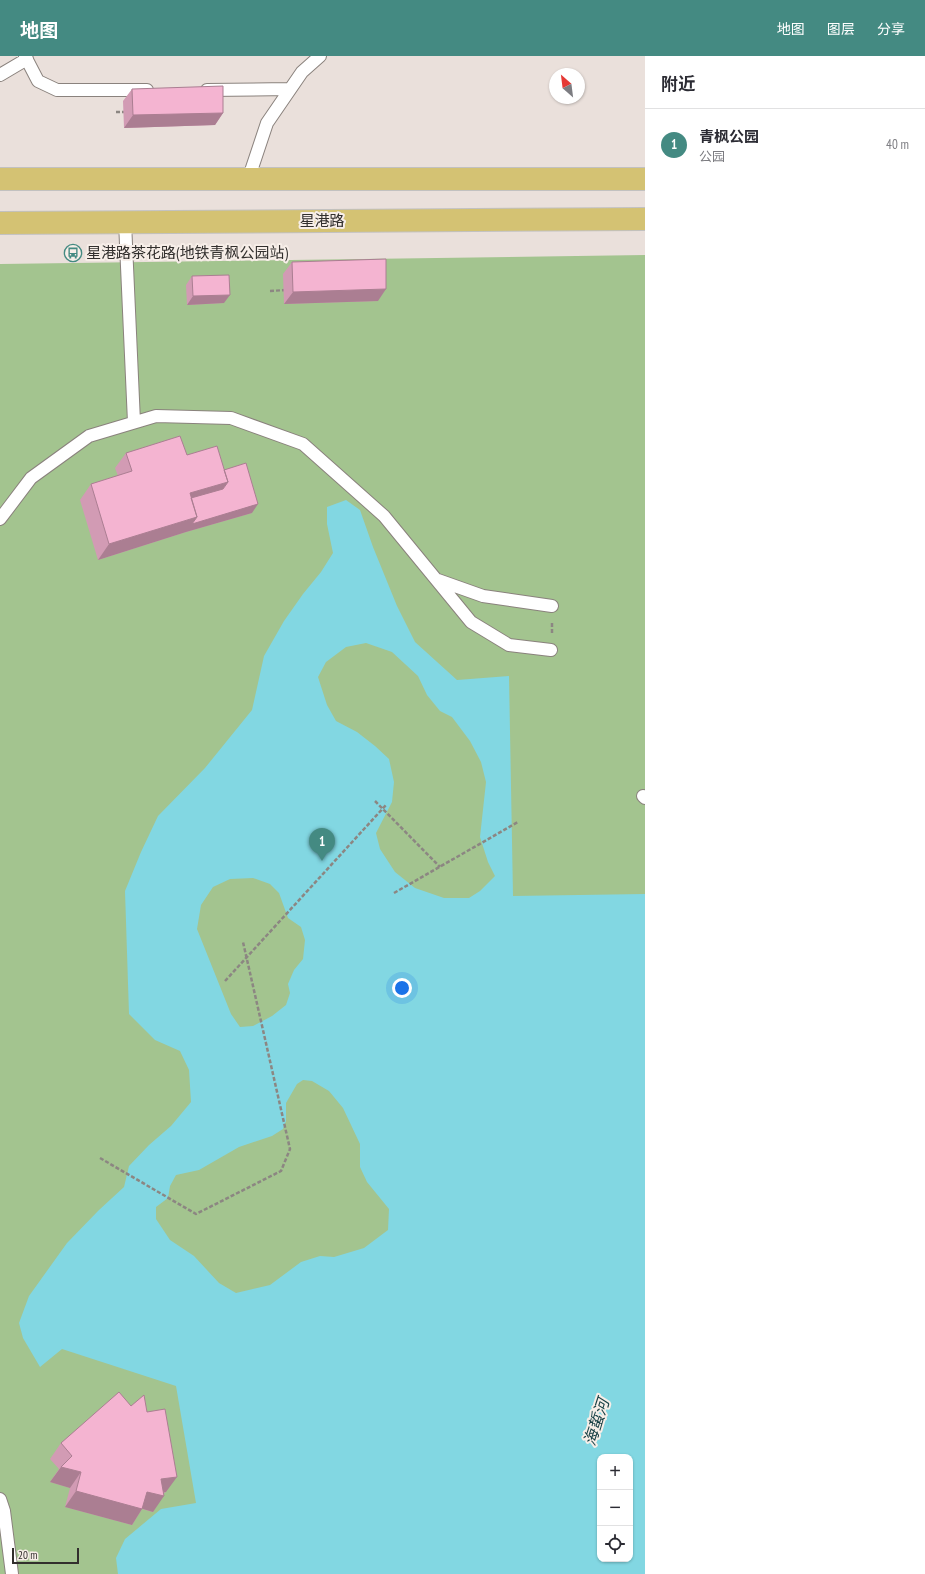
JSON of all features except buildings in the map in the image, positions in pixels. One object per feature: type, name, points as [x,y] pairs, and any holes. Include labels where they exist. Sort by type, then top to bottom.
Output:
[{"type":"main road","points":[[0,179],[645,180]]},
{"type":"main road","name":"星港路","points":[[0,223],[645,219]]},
{"type":"lane","points":[[248,180],[267,122],[302,72],[320,56]]},
{"type":"lane","points":[[0,75],[26,58],[38,81],[57,90],[158,90]]},
{"type":"lane","points":[[197,90],[290,89]]},
{"type":"lane","points":[[126,222],[134,422]]},
{"type":"lane","points":[[0,519],[30,478],[89,436],[156,416],[231,418],[303,444],[384,516],[471,622],[508,645],[551,650]]},
{"type":"lane","points":[[437,580],[483,596],[552,606]]},
{"type":"lane","points":[[0,1499],[4,1511],[12,1574]]},
{"type":"path","points":[[116,112],[132,112]]},
{"type":"path","points":[[270,291],[293,290]]},
{"type":"path","points":[[551,650],[552,606]]},
{"type":"path","points":[[375,801],[440,866]]},
{"type":"path","points":[[225,980],[386,804]]},
{"type":"path","points":[[394,892],[518,822]]},
{"type":"path","points":[[100,1158],[196,1214],[280,1171],[290,1149],[243,942]]},
{"type":"green space","points":[[645,255],[645,1574],[0,1574],[0,264]]},
{"type":"water","name":"海蜇河","points":[[346,500],[360,510],[397,606],[415,642],[457,680],[509,676],[513,896],[645,894],[645,1574],[118,1574],[116,1558],[125,1539],[161,1509],[196,1503],[176,1386],[62,1349],[40,1367],[23,1338],[19,1323],[29,1296],[67,1243],[124,1187],[129,1166],[149,1145],[171,1126],[191,1102],[189,1070],[180,1051],[155,1040],[129,1014],[125,891],[158,816],[205,768],[252,710],[264,656],[284,621],[321,572],[333,553],[327,524],[327,507]],"holes":[[[366,643],[392,652],[418,676],[427,695],[440,711],[452,717],[470,741],[481,762],[486,782],[480,837],[488,862],[495,876],[480,891],[469,898],[444,898],[415,888],[395,872],[380,849],[376,833],[392,802],[394,782],[389,759],[357,732],[336,721],[327,705],[318,677],[326,662],[346,647]],[[253,878],[270,884],[279,893],[288,918],[301,927],[305,940],[303,959],[294,970],[288,984],[290,993],[286,1005],[272,1016],[253,1026],[240,1027],[231,1014],[197,929],[201,905],[213,887],[230,879]],[[303,1080],[312,1081],[329,1091],[343,1108],[360,1144],[360,1167],[367,1182],[389,1209],[388,1230],[364,1248],[334,1257],[320,1256],[301,1262],[270,1285],[236,1293],[219,1283],[194,1256],[170,1240],[156,1219],[156,1207],[168,1198],[170,1186],[176,1175],[199,1170],[239,1147],[272,1136],[283,1129],[286,1121],[286,1103],[297,1084]]]},
{"type":"place","name":"星港路茶花路(地铁青枫公园站)","points":[[73,253]]},
{"type":"place","name":"青枫公园","points":[[322,861]]}]
